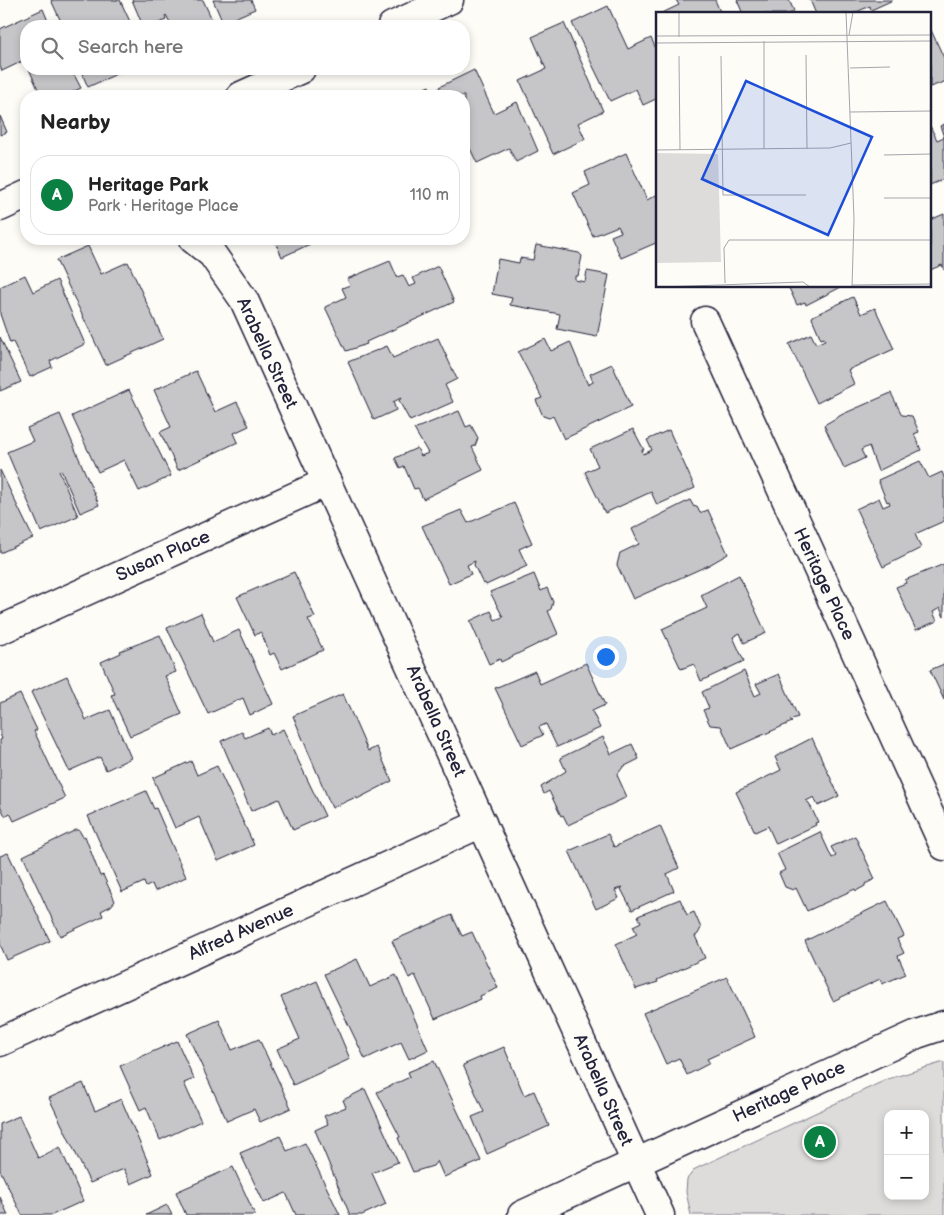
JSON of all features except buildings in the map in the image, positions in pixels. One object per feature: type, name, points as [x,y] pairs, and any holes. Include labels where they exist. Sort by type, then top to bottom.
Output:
[{"type":"street","points":[[405,20],[449,0]]},
{"type":"street","points":[[254,90],[287,75]]},
{"type":"street","points":[[0,207],[20,198]]},
{"type":"street","name":"Arabella Street","points":[[201,245],[212,254],[244,300],[660,1215]]},
{"type":"street","name":"Heritage Place","points":[[704,321],[944,846]]},
{"type":"street","name":"Susan Place","points":[[0,630],[327,482]]},
{"type":"street","name":"Alfred Avenue","points":[[0,1042],[482,823]]},
{"type":"street","name":"Heritage Place","points":[[522,1215],[917,1034],[944,1025]]},
{"type":"shaded area","points":[[944,1062],[944,1215],[691,1215],[686,1192],[687,1179],[695,1169],[888,1079]]},
{"type":"place","name":"Heritage Park","points":[[820,1142]]}]
